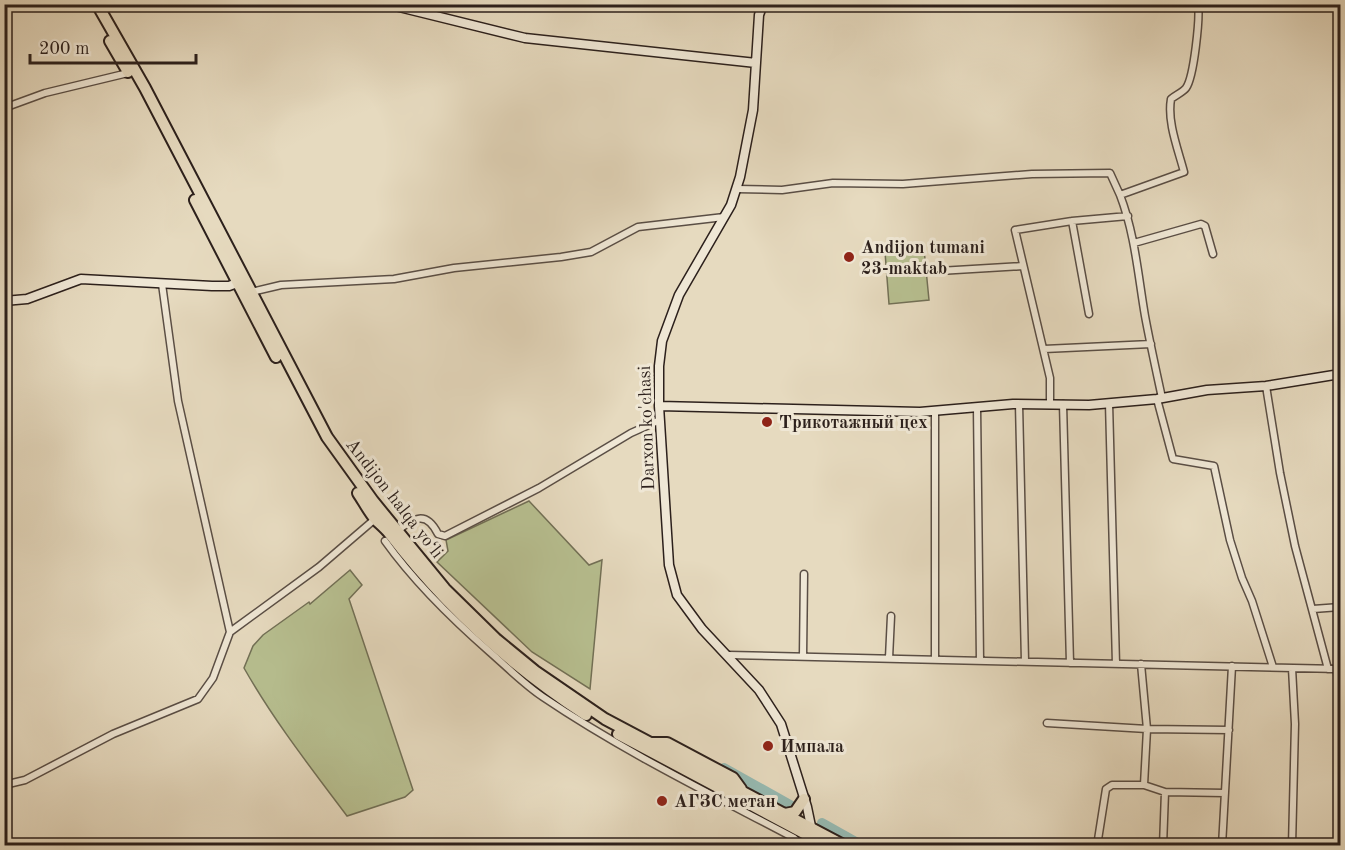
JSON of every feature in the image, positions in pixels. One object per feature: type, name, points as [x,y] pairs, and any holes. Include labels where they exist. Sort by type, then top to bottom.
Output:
[{"type":"highway","name":"Andijon halqa yo‘li","points":[[89,4],[128,73],[317,433],[375,519],[445,589],[535,671],[605,719],[650,743],[740,800],[816,842],[828,846]]},
{"type":"highway","name":"Andijon halqa yo‘li","points":[[97,4],[145,88],[327,437],[359,483],[389,534],[429,582],[496,650],[564,700],[658,761],[740,800],[785,814],[845,846]]},
{"type":"highway","points":[[785,814],[795,812],[804,798]]},
{"type":"street","points":[[387,4],[525,38],[756,63]]},
{"type":"street","name":"Darxon ko'chasi","points":[[763,4],[759,15],[753,110],[737,189],[724,217],[679,295],[662,341],[659,366],[659,406],[669,565],[677,596],[702,629],[728,654],[759,690],[782,724],[816,842]]},
{"type":"street","points":[[1120,195],[1184,172],[1170,107],[1172,99],[1187,87],[1200,18],[1198,4]]},
{"type":"street","points":[[4,108],[45,93],[128,73]]},
{"type":"street","points":[[737,189],[782,190],[833,183],[903,184],[1032,174],[1110,173],[1128,216],[1134,243],[1160,398],[1173,459],[1214,466],[1230,540],[1273,667]]},
{"type":"street","points":[[1050,403],[1050,378],[1015,230],[1072,221],[1128,216]]},
{"type":"street","points":[[251,292],[281,285],[394,279],[454,268],[561,257],[591,252],[638,227],[724,217]]},
{"type":"street","points":[[1072,221],[1089,314]]},
{"type":"street","points":[[1134,243],[1202,224],[1205,226],[1213,254]]},
{"type":"street","points":[[939,270],[1023,266]]},
{"type":"street","points":[[4,301],[27,299],[81,279],[229,286],[237,283]]},
{"type":"street","points":[[4,785],[25,780],[113,734],[198,699],[213,678],[230,632],[178,401],[162,284]]},
{"type":"street","points":[[1044,349],[1151,344]]},
{"type":"street","points":[[659,406],[920,412],[1019,404],[1089,405],[1160,398],[1206,390],[1266,386],[1341,374]]},
{"type":"street","points":[[1266,386],[1295,546],[1328,669]]},
{"type":"street","points":[[1109,403],[1116,664]]},
{"type":"street","points":[[1019,404],[1025,661]]},
{"type":"street","points":[[1063,404],[1070,663]]},
{"type":"street","points":[[977,407],[980,660]]},
{"type":"street","points":[[935,411],[935,659]]},
{"type":"street","points":[[389,534],[418,518],[431,524],[438,534],[445,536],[539,488],[631,433],[660,420]]},
{"type":"street","points":[[230,632],[319,567],[375,519]]},
{"type":"street","points":[[803,656],[804,574]]},
{"type":"street","points":[[1313,609],[1341,607]]},
{"type":"street","points":[[889,658],[891,616]]},
{"type":"street","points":[[728,654],[1339,669],[1341,717]]},
{"type":"street","points":[[1141,664],[1147,729],[1144,785]]},
{"type":"street","points":[[1222,846],[1232,666]]},
{"type":"street","points":[[1292,668],[1295,724],[1292,846]]},
{"type":"street","points":[[1047,723],[1147,729],[1229,730]]},
{"type":"street","points":[[1097,846],[1106,789],[1112,785],[1144,785],[1166,792],[1225,794]]},
{"type":"street","points":[[1163,846],[1166,792]]},
{"type":"street","points":[[740,800],[803,846]]},
{"type":"green space","points":[[924,249],[929,300],[889,304],[885,252]]},
{"type":"green space","points":[[529,501],[589,565],[602,560],[590,689],[532,652],[437,562],[448,551],[446,540]]},
{"type":"green space","points":[[350,570],[362,585],[349,599],[413,790],[405,797],[347,816],[280,725],[244,668],[253,646],[263,635],[309,602],[310,604]]},
{"type":"waterway","points":[[724,768],[792,806]]},
{"type":"waterway","points":[[822,823],[863,846]]},
{"type":"place","name":"Andijon tumani 23-maktab","points":[[849,257]]},
{"type":"place","name":"Трикотажный цех","points":[[767,422]]},
{"type":"place","name":"Импала","points":[[768,746]]},
{"type":"place","name":"АГЗС метан","points":[[662,801]]}]
